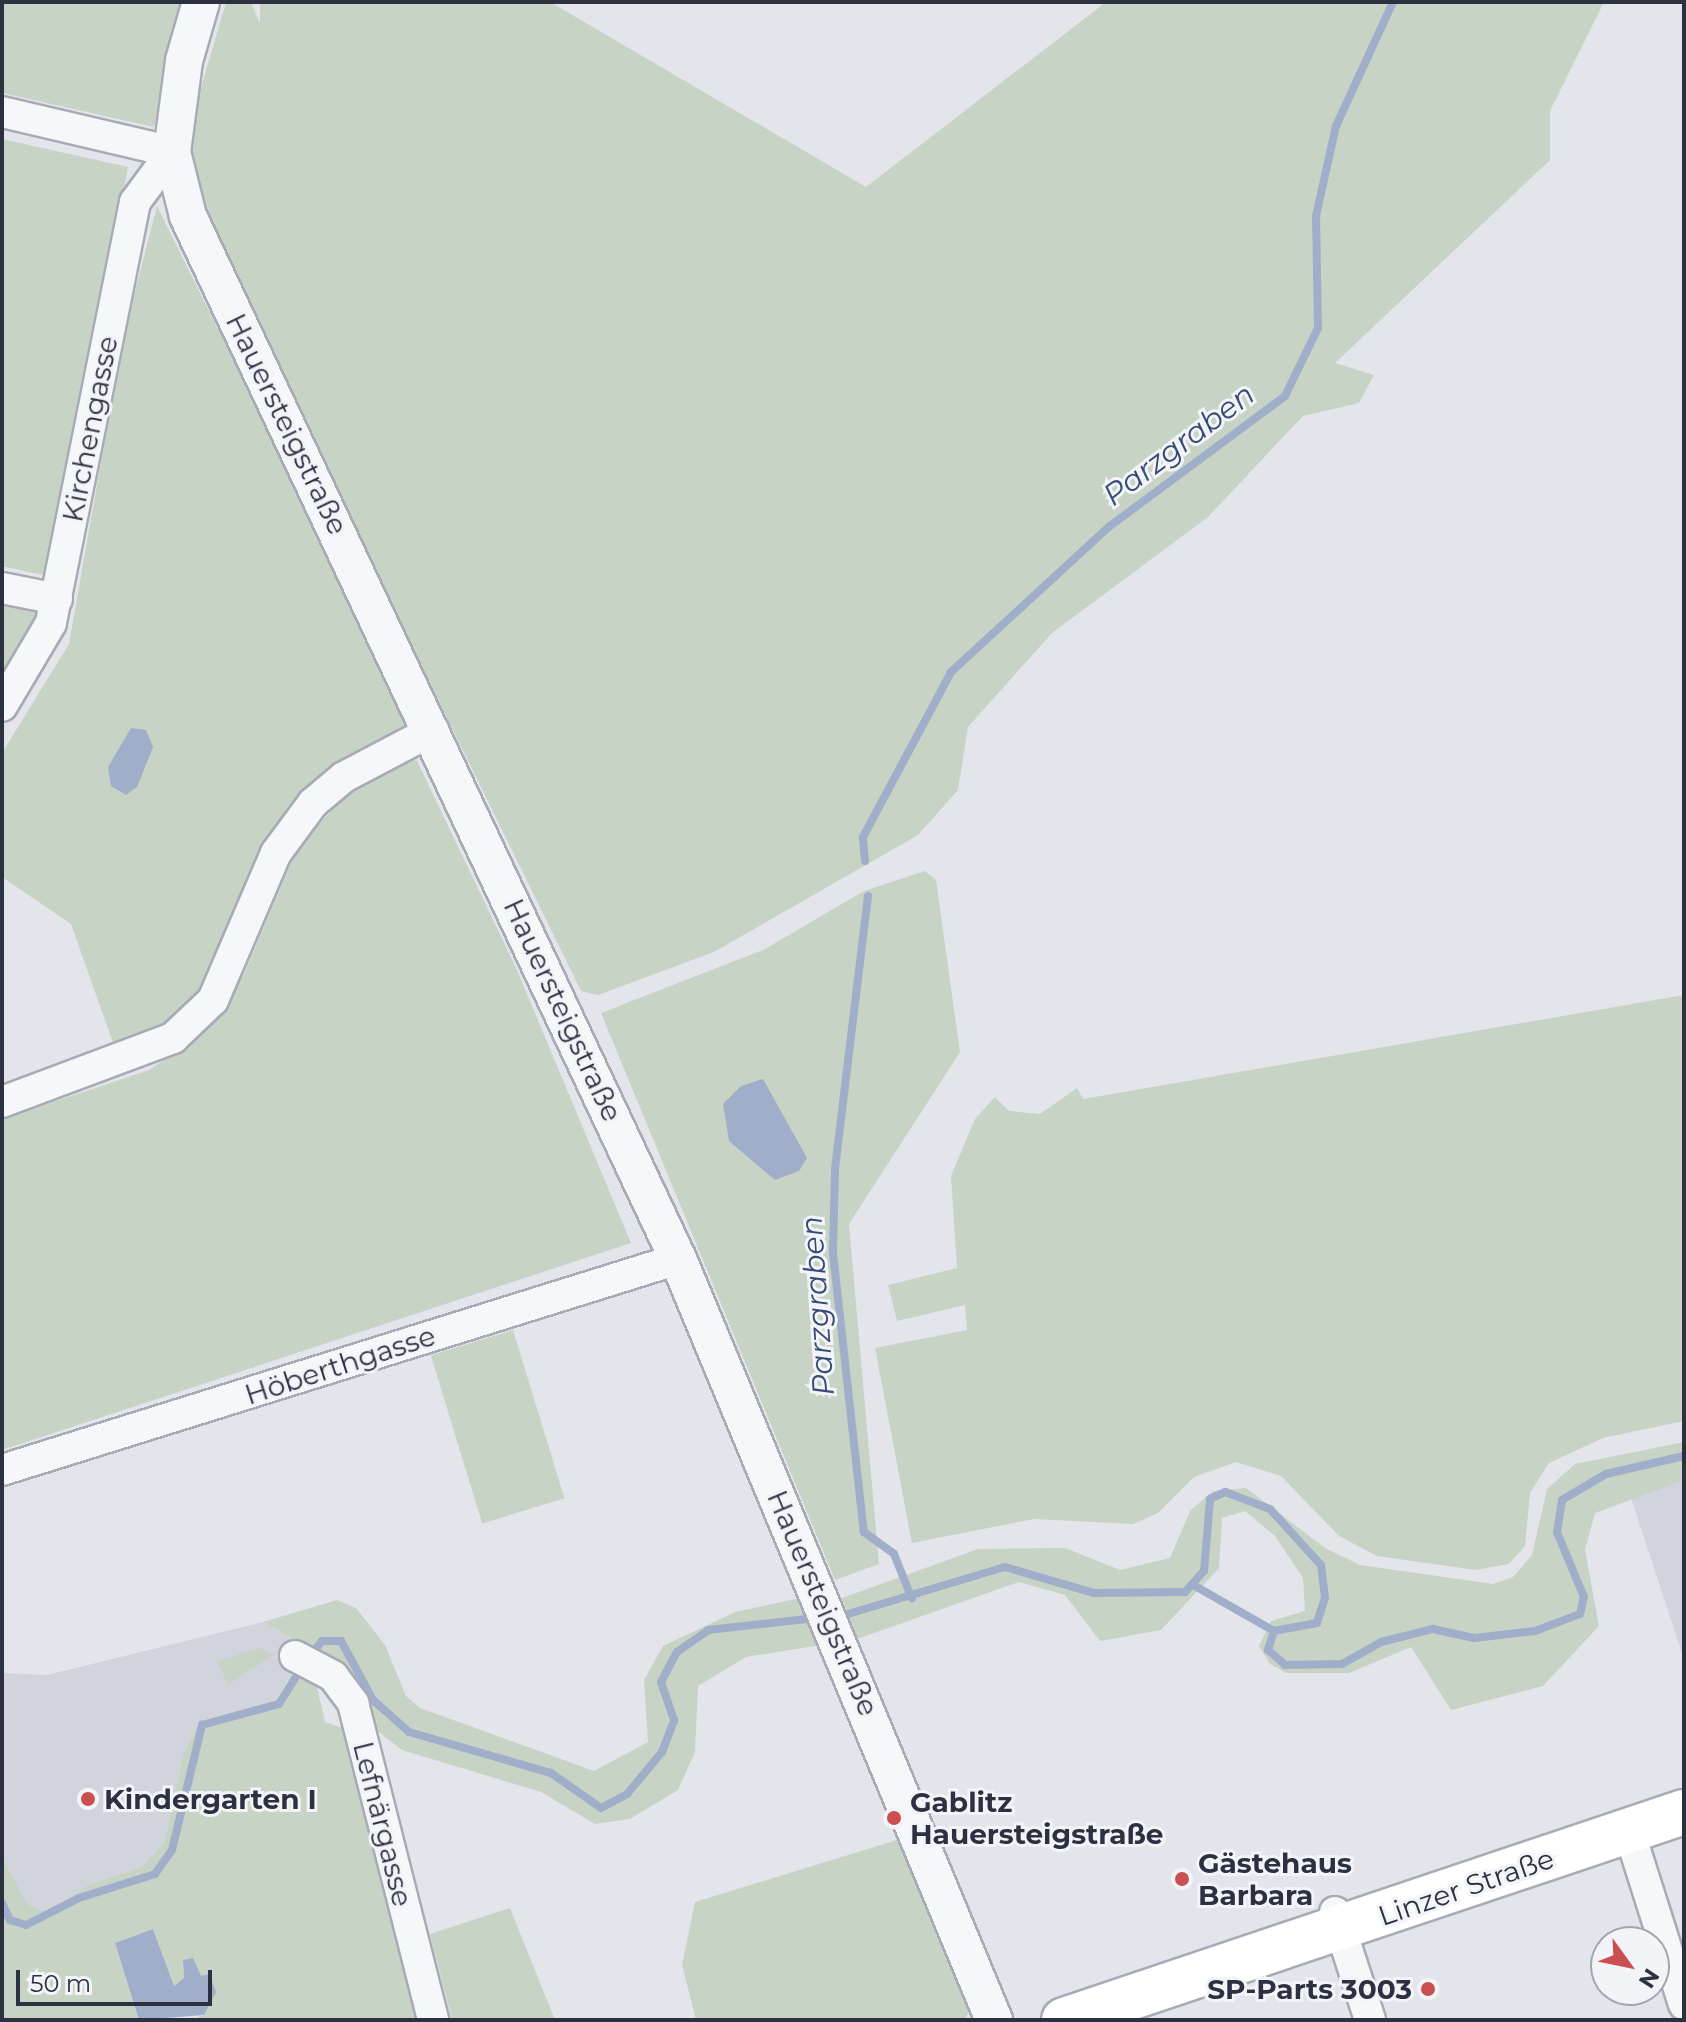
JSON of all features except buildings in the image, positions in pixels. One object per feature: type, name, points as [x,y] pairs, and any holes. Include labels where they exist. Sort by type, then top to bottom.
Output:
[{"type":"main road","name":"Linzer Straße","points":[[1064,2020],[1337,1920],[1684,1812]]},
{"type":"street","name":"Hauersteigstraße","points":[[201,2],[184,61],[172,152],[188,216],[433,730],[678,1259],[848,1655],[994,2020]]},
{"type":"street","points":[[2,112],[172,152]]},
{"type":"street","name":"Kirchengasse","points":[[2,706],[57,599],[135,202],[172,152]]},
{"type":"street","points":[[2,588],[57,599]]},
{"type":"street","points":[[2,1102],[173,1038],[213,1000],[276,853],[313,803],[344,777],[433,730]]},
{"type":"street","name":"Höberthgasse","points":[[2,1470],[678,1259]]},
{"type":"street","name":"Lefnärgasse","points":[[306,1662],[353,1703],[433,2020]]},
{"type":"street","points":[[1629,1831],[1684,2004]]},
{"type":"street","points":[[1337,1920],[1370,2020]]},
{"type":"shaded area","points":[[1684,1480],[1684,1659],[1631,1498]]},
{"type":"shaded area","name":"Kindergarten I","points":[[263,1622],[308,1647],[274,1703],[199,1722],[183,1755],[164,1843],[139,1868],[88,1885],[47,1912],[28,1906],[2,1857],[2,1673],[47,1675]]},
{"type":"green space","points":[[2,2],[181,2],[154,127],[2,93]]},
{"type":"green space","points":[[226,2],[251,2],[260,23],[260,2],[550,2],[866,187],[1106,2],[1604,2],[1550,111],[1550,160],[1335,363],[1374,375],[1359,403],[1303,416],[1208,517],[1052,633],[968,727],[958,790],[918,835],[714,952],[598,995],[581,991],[202,219],[184,146]]},
{"type":"green space","points":[[2,139],[128,167],[47,576],[2,566]]},
{"type":"green space","points":[[157,206],[412,720],[337,767],[184,1018],[118,1057],[71,924],[2,877],[2,753],[69,644],[122,342]]},
{"type":"green space","points":[[2,601],[41,614],[2,680]]},
{"type":"green space","points":[[402,756],[417,761],[517,970],[631,1243],[2,1450],[2,1119],[149,1070],[192,1042],[244,974],[297,849],[348,792]]},
{"type":"green space","points":[[925,871],[936,880],[960,1052],[849,1224],[879,1564],[835,1580],[601,1013],[765,949],[864,891]]},
{"type":"green space","points":[[1684,995],[1684,1421],[1603,1438],[1549,1463],[1530,1493],[1525,1546],[1509,1564],[1476,1570],[1377,1556],[1339,1536],[1281,1476],[1236,1462],[1194,1477],[1158,1513],[1133,1524],[1034,1519],[912,1543],[875,1348],[967,1330],[965,1305],[897,1321],[888,1285],[957,1268],[951,1176],[975,1119],[995,1097],[1009,1111],[1040,1114],[1077,1088],[1083,1099]]},
{"type":"green space","points":[[513,1330],[564,1498],[482,1523],[431,1355]]},
{"type":"green space","points":[[1684,1442],[1684,1480],[1595,1513],[1585,1550],[1599,1626],[1543,1686],[1451,1710],[1411,1647],[1349,1673],[1286,1673],[1270,1664],[1259,1646],[1271,1621],[1305,1611],[1303,1578],[1275,1536],[1245,1511],[1222,1518],[1219,1568],[1161,1630],[1100,1641],[1065,1595],[1019,1582],[857,1639],[842,1598],[978,1549],[1065,1548],[1120,1570],[1170,1558],[1190,1511],[1213,1491],[1246,1488],[1325,1548],[1360,1565],[1493,1584],[1513,1577],[1532,1555],[1547,1489],[1575,1464]]},
{"type":"green space","points":[[800,1598],[821,1645],[746,1657],[698,1686],[695,1752],[678,1790],[630,1819],[595,1824],[541,1792],[402,1750],[376,1730],[361,1692],[308,1647],[263,1622],[337,1600],[356,1608],[385,1645],[406,1696],[420,1708],[594,1771],[648,1742],[644,1680],[663,1646],[735,1612]]},
{"type":"green space","points":[[259,1648],[275,1654],[228,1685],[217,1661]]},
{"type":"green space","points":[[296,1669],[315,1679],[325,1722],[354,1732],[426,2020],[191,2020],[204,2015],[209,1974],[201,1977],[183,1960],[184,1978],[174,1986],[153,1929],[115,1943],[139,2020],[2,2020],[2,1857],[28,1905],[47,1912],[88,1885],[139,1868],[164,1843],[183,1755],[199,1722],[274,1703]]},
{"type":"green space","points":[[900,1839],[970,2009],[966,2018],[696,2020],[682,1965],[695,1902]]},
{"type":"green space","points":[[510,1908],[555,2020],[452,2020],[430,1934]]},
{"type":"water","points":[[131,728],[146,730],[153,747],[137,787],[126,795],[111,786],[108,767]]},
{"type":"water","points":[[763,1079],[807,1158],[799,1171],[775,1180],[729,1141],[723,1104],[741,1086]]},
{"type":"water","points":[[153,1929],[174,1986],[184,1978],[183,1960],[193,1958],[201,1976],[209,1974],[216,1992],[204,2015],[139,2020],[115,1943]]},
{"type":"waterway","name":"Parzgraben","points":[[865,861],[863,837],[951,672],[1110,526],[1285,396],[1318,328],[1316,216],[1336,126],[1393,2]]},
{"type":"waterway","name":"Parzgraben","points":[[868,896],[835,1169],[833,1253],[864,1532],[894,1554],[912,1599]]},
{"type":"waterway","points":[[838,1617],[1005,1567],[1094,1593],[1185,1592],[1204,1571],[1210,1499],[1225,1492],[1270,1509],[1321,1565],[1325,1598],[1317,1623],[1274,1631],[1268,1650],[1285,1665],[1342,1664],[1381,1642],[1433,1629],[1474,1638],[1535,1631],[1580,1614],[1584,1597],[1557,1532],[1562,1500],[1606,1474],[1684,1456]]},
{"type":"waterway","points":[[1195,1586],[1274,1631]]},
{"type":"waterway","points":[[310,1656],[322,1641],[341,1641],[373,1700],[409,1732],[551,1773],[601,1808],[627,1794],[662,1752],[674,1720],[661,1682],[677,1652],[708,1630],[816,1618]]},
{"type":"waterway","points":[[2,1903],[10,1920],[26,1925],[79,1898],[155,1874],[172,1850],[202,1725],[279,1704],[302,1667]]},
{"type":"place","name":"Kindergarten I","points":[[88,1799]]},
{"type":"place","name":"Gablitz Hauersteigstraße","points":[[894,1818]]},
{"type":"place","name":"Gästehaus Barbara","points":[[1182,1879]]},
{"type":"place","name":"SP-Parts 3003","points":[[1428,1989]]}]
